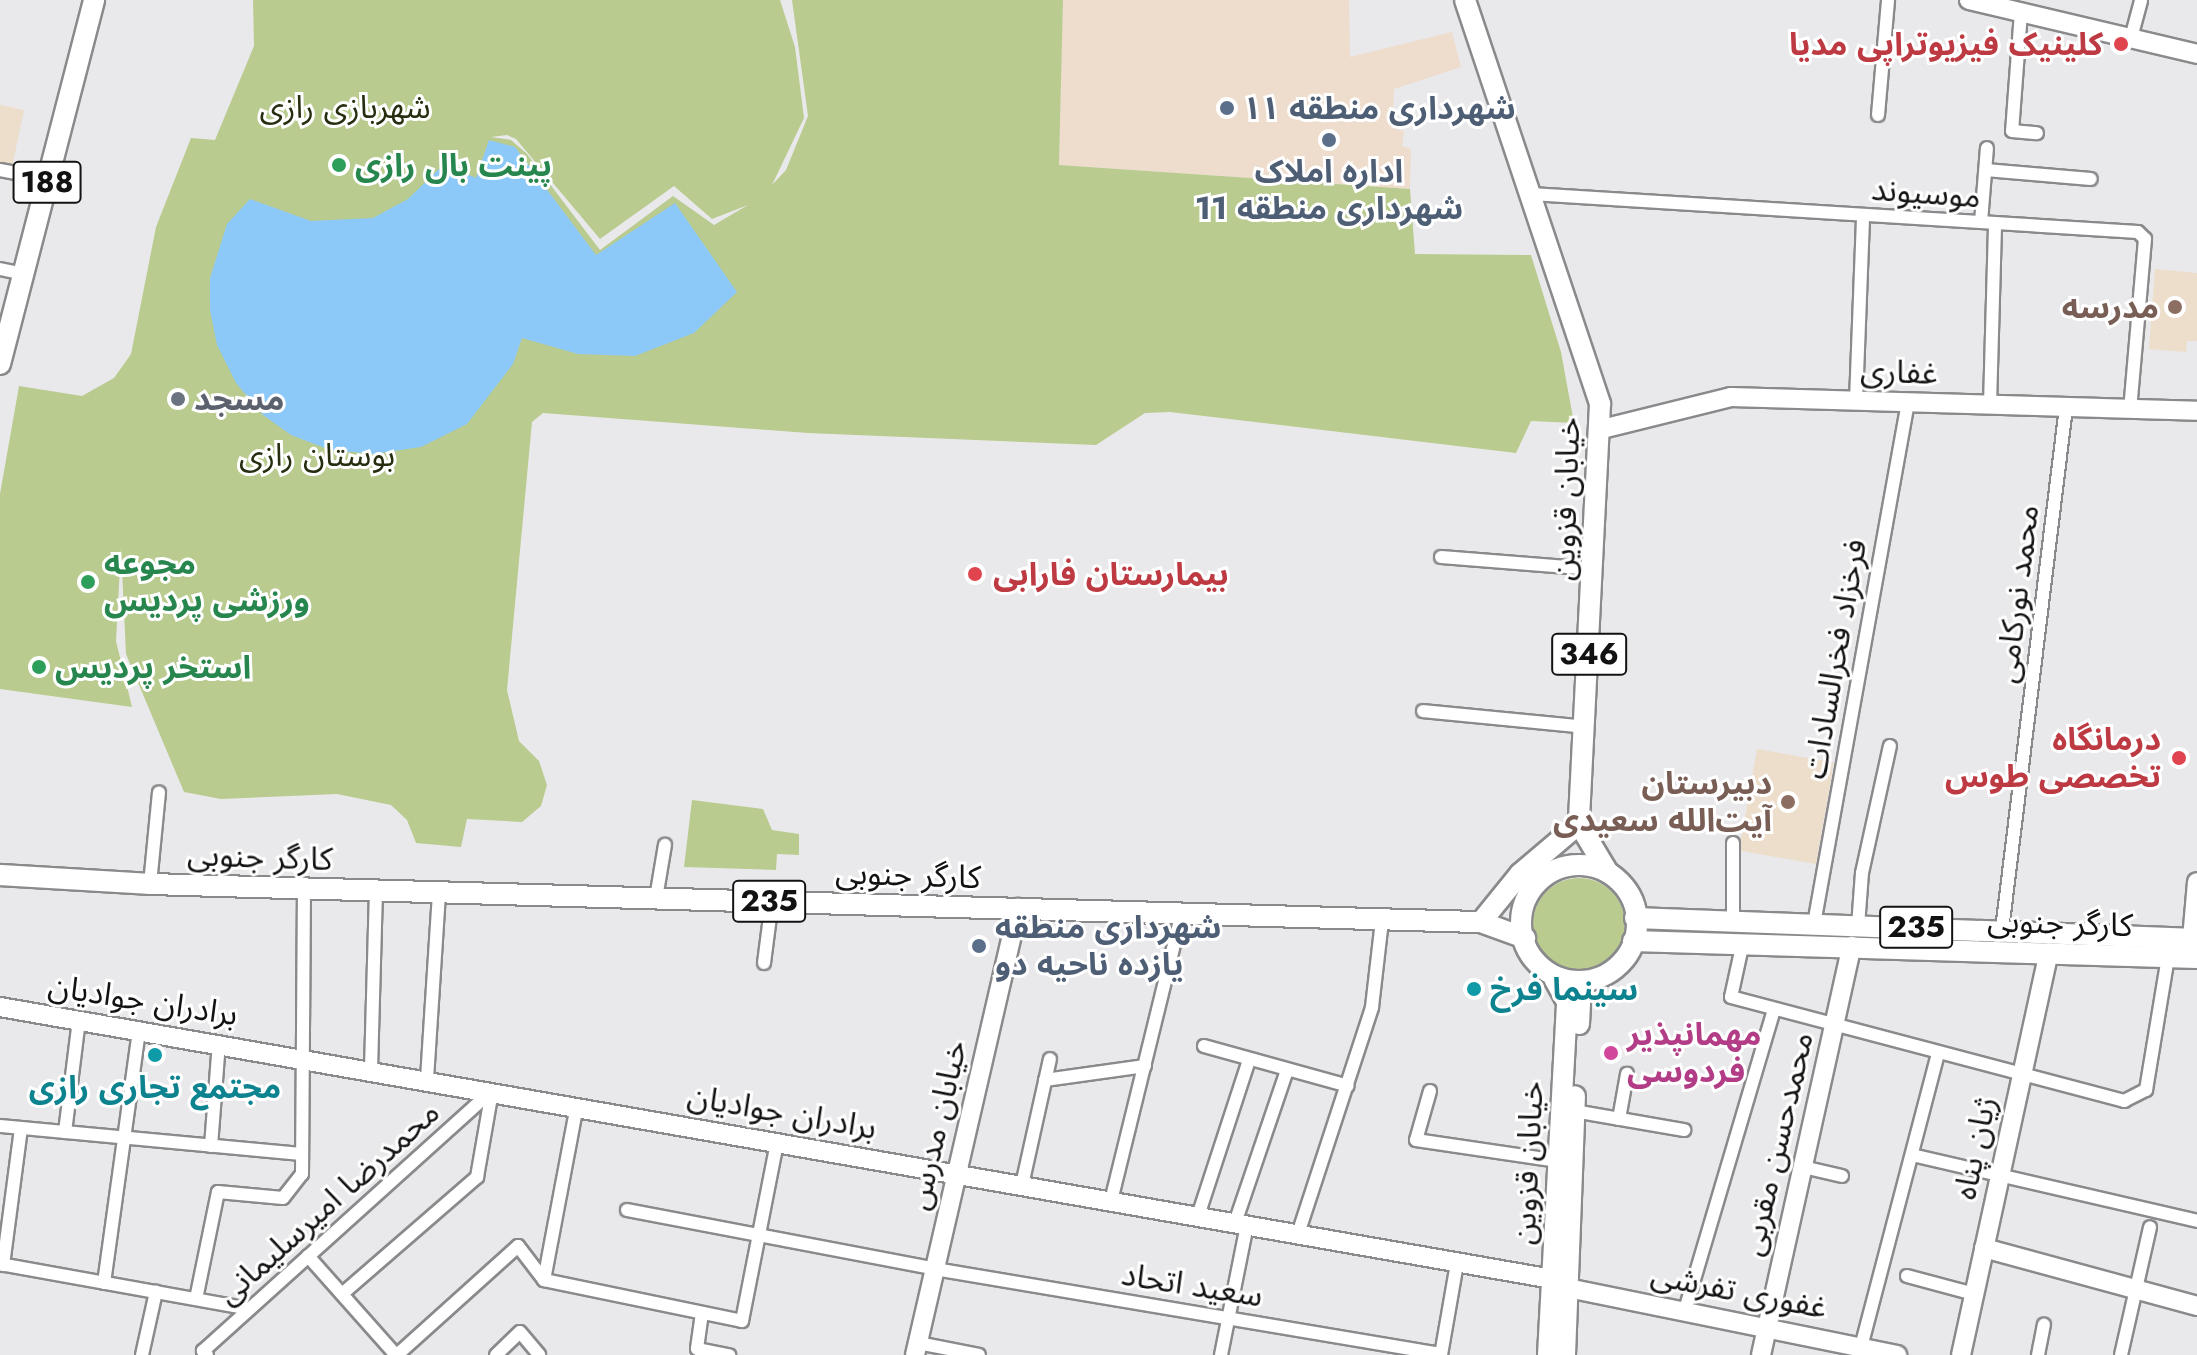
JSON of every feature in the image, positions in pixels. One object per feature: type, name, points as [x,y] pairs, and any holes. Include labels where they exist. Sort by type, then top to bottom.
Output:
[{"type":"main road","name":"188","points":[[0,364],[94,0]]},
{"type":"main road","name":"خیابان قزوین","points":[[1465,0],[1591,371],[1602,429],[1579,824]]},
{"type":"main road","points":[[1481,922],[1520,874],[1579,824],[1607,871],[1631,899],[1635,918],[1633,941],[1609,974],[1581,984],[1554,979],[1531,955],[1525,938],[1528,903],[1542,878],[1567,864],[1607,871]]},
{"type":"main road","name":"کارگر جنوبی","points":[[3,878],[1481,922],[1525,938]]},
{"type":"main road","name":"کارگر جنوبی","points":[[1635,918],[2002,930],[2195,945]]},
{"type":"main road","name":"کارگر جنوبی","points":[[1633,941],[2168,957],[2195,945]]},
{"type":"main road","name":"خیابان قزوین","points":[[1554,979],[1567,1002],[1558,1161],[1560,1284],[1565,1355]]},
{"type":"main road","name":"خیابان قزوین","points":[[1548,1355],[1560,1284],[1581,984]]},
{"type":"street","points":[[1878,115],[1888,0]]},
{"type":"street","points":[[1969,0],[2025,9],[2197,54]]},
{"type":"street","points":[[2131,38],[2141,0]]},
{"type":"street","points":[[2025,9],[2012,131],[2037,133]]},
{"type":"street","points":[[1981,222],[1987,148]]},
{"type":"street","points":[[0,170],[48,179]]},
{"type":"street","points":[[1986,170],[2091,179]]},
{"type":"street","name":"موسیوند","points":[[1531,194],[2143,234],[2130,409]]},
{"type":"street","points":[[1856,401],[1863,215]]},
{"type":"street","points":[[1990,405],[1995,223]]},
{"type":"street","points":[[0,269],[23,274]]},
{"type":"street","name":"غفاری","points":[[1602,429],[1731,397],[2197,411]]},
{"type":"street","name":"فرخزاد فخرالسادات","points":[[1814,924],[1908,402]]},
{"type":"street","name":"محمد نورکامی","points":[[2002,930],[2066,407]]},
{"type":"street","points":[[1441,557],[1593,569]]},
{"type":"street","points":[[1423,711],[1586,727]]},
{"type":"street","points":[[1858,926],[1862,873],[1890,746]]},
{"type":"street","points":[[150,884],[159,792]]},
{"type":"street","points":[[1733,843],[1733,921]]},
{"type":"street","points":[[656,898],[665,845]]},
{"type":"street","points":[[2195,945],[2197,882]]},
{"type":"street","points":[[196,1299],[218,1192],[283,1198],[302,1174],[304,888]]},
{"type":"street","points":[[371,1069],[376,890]]},
{"type":"street","points":[[427,1079],[439,892]]},
{"type":"street","points":[[764,963],[772,901]]},
{"type":"street","name":"خیابان مدرس","points":[[916,1349],[1018,908]]},
{"type":"street","points":[[1111,1201],[1182,913]]},
{"type":"street","points":[[1298,1234],[1376,991],[1382,920]]},
{"type":"street","points":[[1743,942],[1731,997],[2124,1101],[2146,1090],[2168,957]]},
{"type":"street","name":"محمدحسن مقربی","points":[[1761,1355],[1852,946]]},
{"type":"street","name":"ژیان پناه","points":[[1961,1355],[2049,953]]},
{"type":"street","name":"برادران جوادیان","points":[[0,1007],[957,1173],[1560,1284]]},
{"type":"street","points":[[1685,1310],[1774,1009]]},
{"type":"street","points":[[65,1132],[79,1020]]},
{"type":"street","points":[[104,1283],[139,1030]]},
{"type":"street","points":[[211,1146],[219,1043]]},
{"type":"street","points":[[1204,1046],[1348,1086]]},
{"type":"street","points":[[1861,1347],[1938,1054]]},
{"type":"street","points":[[1022,1185],[1050,1059]]},
{"type":"street","points":[[1198,1216],[1249,1060]]},
{"type":"street","points":[[1045,1080],[1145,1066]]},
{"type":"street","points":[[1221,1355],[1241,1224],[1287,1070]]},
{"type":"street","points":[[1619,1119],[1627,1074]]},
{"type":"street","points":[[342,1294],[477,1177],[492,1091]]},
{"type":"street","name":"محمدرضا امیرسلیمانی","points":[[207,1355],[203,1351],[492,1091]]},
{"type":"street","points":[[1430,1091],[1416,1140],[1558,1161]]},
{"type":"street","points":[[544,1280],[577,1106]]},
{"type":"street","points":[[1574,1111],[1684,1130]]},
{"type":"street","points":[[0,1126],[301,1154]]},
{"type":"street","points":[[21,1128],[2,1264],[249,1309]]},
{"type":"street","points":[[308,1256],[397,1355],[518,1246],[544,1280],[742,1321],[777,1142]]},
{"type":"street","points":[[1912,1155],[2197,1221]]},
{"type":"street","points":[[1803,1167],[1842,1176]]},
{"type":"street","name":"سعید اتحاد","points":[[627,1210],[935,1269],[1229,1318],[1373,1349],[1441,1354]]},
{"type":"street","points":[[2121,1355],[2150,1227]]},
{"type":"street","points":[[1984,1248],[2197,1306]]},
{"type":"street","points":[[1441,1354],[1457,1263]]},
{"type":"street","points":[[1907,1276],[1974,1294]]},
{"type":"street","name":"غفوری تفرشی","points":[[1560,1284],[1897,1355]]},
{"type":"street","points":[[142,1355],[156,1292]]},
{"type":"street","points":[[702,1313],[697,1349],[729,1355]]},
{"type":"street","points":[[2038,1355],[2044,1325]]},
{"type":"street","points":[[496,1355],[520,1332],[539,1355]]},
{"type":"street","points":[[916,1349],[979,1355]]},
{"type":"shaded area","name":"شهرداری منطقه ۱۱","points":[[1063,0],[1349,0],[1350,57],[1452,32],[1461,67],[1394,89],[1392,128],[1404,131],[1402,146],[1411,149],[1410,189],[1059,165]]},
{"type":"shaded area","points":[[0,105],[24,110],[12,167],[0,165]]},
{"type":"shaded area","name":"مدرسه","points":[[2155,269],[2197,273],[2197,341],[2187,341],[2186,352],[2149,349]]},
{"type":"shaded area","name":"دبیرستان آیت‌الله سعیدی","points":[[1757,749],[1834,763],[1816,864],[1739,850]]},
{"type":"green space","name":"بوستان رازی","points":[[253,0],[780,0],[795,47],[804,118],[772,185],[786,170],[808,116],[792,0],[1063,0],[1059,165],[1410,189],[1415,254],[1531,255],[1561,352],[1574,423],[1531,421],[1516,453],[1170,412],[1145,413],[1096,445],[808,433],[543,413],[532,422],[507,690],[519,741],[539,761],[547,785],[541,806],[522,822],[467,819],[461,847],[416,843],[407,820],[391,805],[337,794],[221,799],[184,792],[126,654],[121,548],[116,641],[132,707],[0,689],[0,494],[19,386],[82,396],[114,378],[131,354],[156,227],[191,138],[215,140],[254,46]],"holes":[[[507,135],[516,139],[600,239],[674,186],[712,219],[748,205],[714,225],[673,196],[600,250],[527,154],[511,140],[491,137]]]},
{"type":"green space","points":[[692,800],[763,809],[772,830],[799,834],[799,855],[777,854],[776,870],[684,867]]},
{"type":"green space","points":[[1579,878],[1596,882],[1611,892],[1621,907],[1625,924],[1621,941],[1611,956],[1596,966],[1579,970],[1562,966],[1547,956],[1537,941],[1533,924],[1537,907],[1547,892],[1562,882]]},
{"type":"water","points":[[489,140],[515,147],[596,255],[675,203],[737,292],[694,333],[635,356],[578,354],[522,338],[513,364],[467,424],[421,447],[374,454],[330,450],[291,435],[263,415],[236,383],[217,345],[210,310],[210,278],[227,224],[250,199],[311,221],[373,218],[408,199],[439,169],[455,169],[476,178]]},
{"type":"place","name":"کلینیک فیزیوتراپی مدیا","points":[[2121,44]]},
{"type":"place","name":"شهرداری منطقه ۱۱","points":[[1227,108]]},
{"type":"place","name":"اداره املاک شهرداری منطقه 11","points":[[1329,140]]},
{"type":"place","name":"پینت بال رازی","points":[[339,165]]},
{"type":"place","name":"مدرسه","points":[[2175,307]]},
{"type":"place","name":"مسجد","points":[[178,399]]},
{"type":"place","name":"بیمارستان فارابی","points":[[975,574]]},
{"type":"place","name":"مجوعه ورزشی پردیس","points":[[88,582]]},
{"type":"place","name":"استخر پردیس","points":[[39,667]]},
{"type":"place","name":"درمانگاه تخصصی طوس","points":[[2179,758]]},
{"type":"place","name":"دبیرستان آیت‌الله سعیدی","points":[[1788,802]]},
{"type":"place","name":"شهرداری منطقه یازده ناحیه دو","points":[[979,946]]},
{"type":"place","name":"سینما فرخ","points":[[1474,989]]},
{"type":"place","name":"مهمانپذیر فردوسی","points":[[1611,1053]]},
{"type":"place","name":"مجتمع تجاری رازی","points":[[155,1055]]},
{"type":"park label","name":"شهربازی رازی","points":[[345,107]]}]
